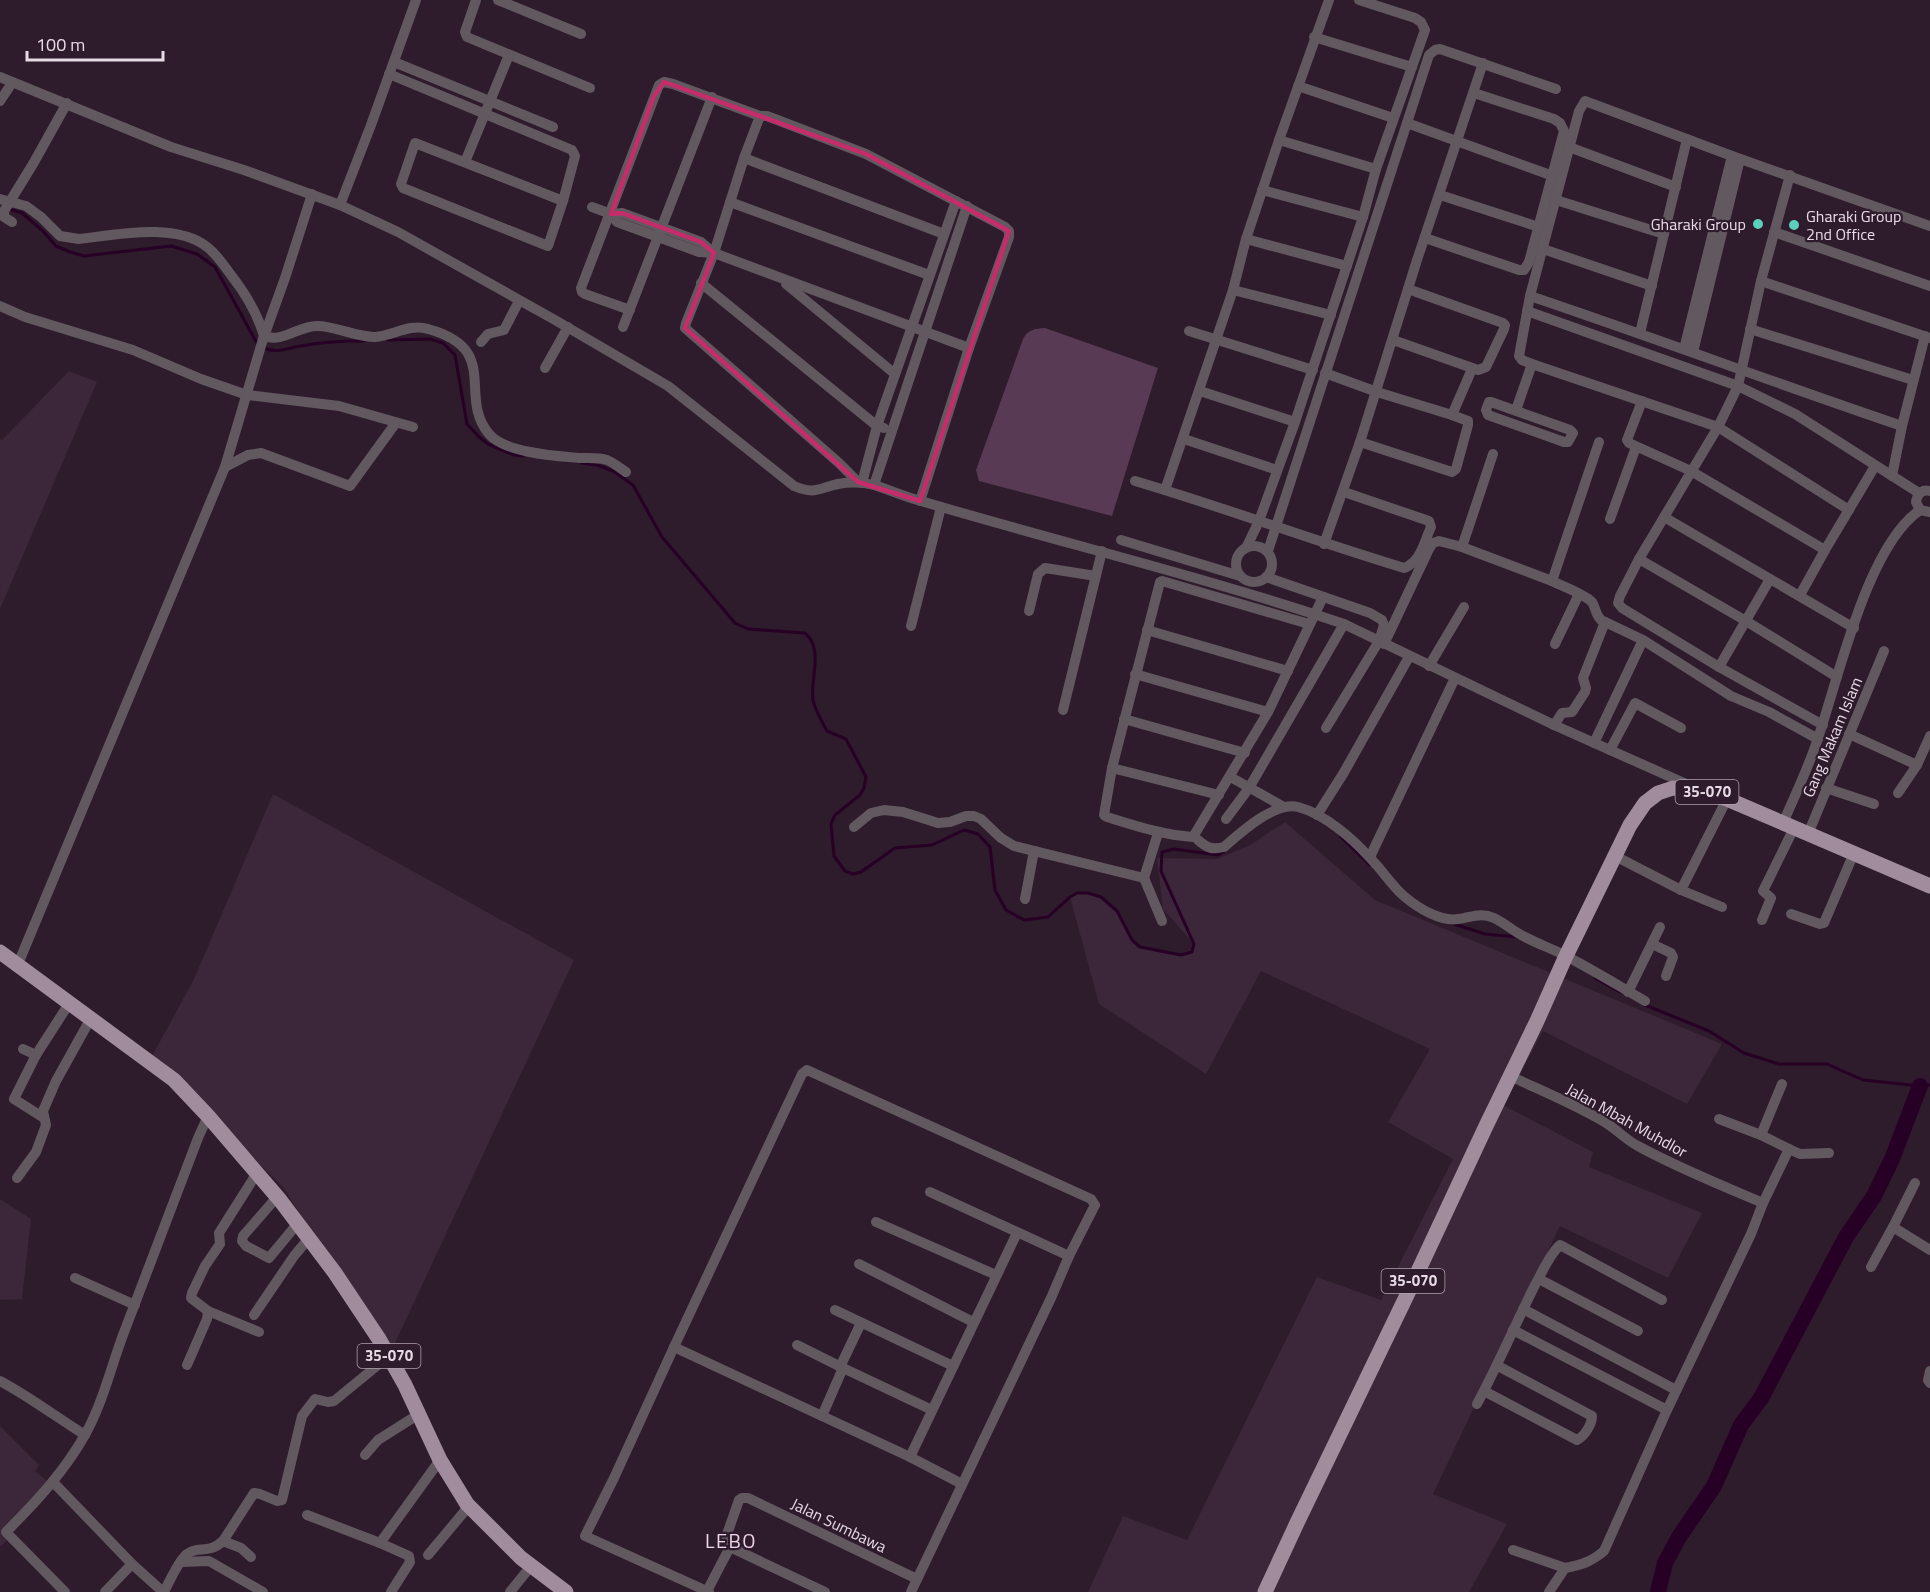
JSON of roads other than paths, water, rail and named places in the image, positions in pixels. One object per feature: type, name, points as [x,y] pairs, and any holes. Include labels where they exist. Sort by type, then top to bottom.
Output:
[{"type":"main road","name":"35-070","points":[[1265,1592],[1564,961],[1630,825],[1645,803],[1658,793],[1672,788],[1699,790],[1727,799],[1930,886]]},
{"type":"main road","name":"35-070","points":[[1,955],[18,964],[174,1080],[208,1116],[278,1197],[335,1272],[389,1356],[440,1460],[469,1506],[521,1558],[566,1592]]},
{"type":"street","points":[[340,204],[416,0]]},
{"type":"street","points":[[476,0],[465,35],[590,88]]},
{"type":"street","points":[[498,0],[581,34]]},
{"type":"street","points":[[518,0],[556,24]]},
{"type":"street","points":[[1165,490],[1233,290],[1262,190],[1314,37],[1329,0]]},
{"type":"street","points":[[1248,546],[1313,370],[1363,217],[1383,147],[1425,30],[1424,25],[1415,18],[1359,0]]},
{"type":"street","points":[[1314,37],[1412,67]]},
{"type":"street","points":[[0,77],[171,147],[340,204],[398,232],[668,386],[794,486],[804,490],[821,490],[836,484],[860,482],[874,485],[920,501],[1131,559],[1244,583],[1260,581],[1271,572],[1272,564],[1268,551],[1275,526],[1429,55],[1440,49],[1556,89]]},
{"type":"street","points":[[465,162],[509,55]]},
{"type":"street","points":[[394,62],[553,128]]},
{"type":"street","points":[[1324,544],[1344,492],[1483,63]]},
{"type":"street","points":[[389,74],[572,150],[575,156],[563,201],[548,246],[403,188],[401,184],[415,143],[563,201]]},
{"type":"street","points":[[630,310],[582,292],[581,288],[659,85],[664,82],[712,97],[760,116],[767,116],[866,154],[1005,227],[1010,235],[969,348],[920,501]]},
{"type":"street","points":[[0,101],[12,83]]},
{"type":"street","points":[[1298,86],[1393,118]]},
{"type":"street","points":[[1425,238],[1519,270],[1524,270],[1529,262],[1564,131],[1560,123],[1554,119],[1474,93]]},
{"type":"street","points":[[623,327],[712,97]]},
{"type":"street","points":[[1401,97],[1414,101]]},
{"type":"street","points":[[1849,510],[1718,427],[1532,364],[1522,360],[1519,356],[1530,296],[1579,111],[1585,101],[1930,226]]},
{"type":"street","points":[[12,222],[4,217],[5,203],[33,164],[67,103]]},
{"type":"street","points":[[760,116],[686,328],[860,482]]},
{"type":"street","points":[[1407,123],[1553,176]]},
{"type":"street","points":[[1640,333],[1687,139]]},
{"type":"street","points":[[1279,140],[1376,170]]},
{"type":"street","points":[[1383,147],[1398,152]]},
{"type":"street","points":[[1569,147],[1676,187]]},
{"type":"street","points":[[1689,350],[1736,157]]},
{"type":"street","points":[[744,158],[944,234]]},
{"type":"street","points":[[1790,175],[1761,281],[1738,386],[1718,427],[1639,560],[1618,603],[1622,608],[1719,667],[1823,725]]},
{"type":"street","points":[[1262,190],[1363,217]]},
{"type":"street","points":[[18,964],[225,467],[258,356],[312,194]]},
{"type":"street","points":[[1440,195],[1539,227]]},
{"type":"street","points":[[1556,200],[1664,234]]},
{"type":"street","points":[[860,482],[877,426],[956,201]]},
{"type":"street","points":[[730,202],[929,275]]},
{"type":"street","points":[[5,203],[26,206],[41,217],[58,235],[70,238],[150,232],[185,236],[206,246],[238,285],[261,324],[264,338]]},
{"type":"street","points":[[874,485],[967,206]]},
{"type":"street","points":[[592,207],[611,214],[622,213],[660,232],[701,242],[714,253],[969,348]]},
{"type":"street","points":[[1774,232],[1930,286]]},
{"type":"street","points":[[1246,239],[1347,266]]},
{"type":"street","points":[[1543,249],[1652,286]]},
{"type":"street","points":[[779,278],[895,374]]},
{"type":"street","points":[[1761,281],[1928,337],[1913,380],[1892,476]]},
{"type":"street","points":[[701,283],[877,426],[892,431]]},
{"type":"street","points":[[1233,290],[1331,315]]},
{"type":"street","points":[[1393,340],[1472,369],[1482,369],[1486,367],[1505,326],[1503,323],[1408,290]]},
{"type":"street","points":[[1530,296],[1689,350],[1742,372],[1902,426]]},
{"type":"street","points":[[481,342],[488,334],[504,330],[519,301]]},
{"type":"street","points":[[0,306],[25,317],[133,350],[201,380],[247,395],[339,406],[412,427]]},
{"type":"street","points":[[1527,311],[1738,386],[1795,414],[1875,466],[1925,492],[1916,502],[1925,511],[1909,518],[1888,545],[1873,576],[1837,677],[1795,828],[1763,891],[1771,898],[1762,920]]},
{"type":"street","points":[[264,338],[277,339],[317,326],[377,337],[410,328],[427,328],[451,338],[468,352],[476,384],[478,410],[489,435],[502,444],[547,454],[605,459],[626,472]]},
{"type":"street","points":[[544,368],[568,327]]},
{"type":"street","points":[[1750,329],[1913,380]]},
{"type":"street","points":[[1189,331],[1313,370]]},
{"type":"street","points":[[1321,343],[1334,347]]},
{"type":"street","points":[[1516,410],[1532,364]]},
{"type":"street","points":[[1452,414],[1472,369]]},
{"type":"street","points":[[1326,373],[1468,421],[1456,469],[1452,472],[1360,442]]},
{"type":"street","points":[[1200,391],[1295,422]]},
{"type":"street","points":[[1642,401],[1627,440],[1636,447],[1691,471],[1825,550]]},
{"type":"street","points":[[1491,402],[1516,410],[1570,430],[1573,433],[1568,442],[1564,442],[1488,415],[1486,410],[1491,402]]},
{"type":"street","points":[[225,467],[255,452],[350,486],[395,423]]},
{"type":"street","points":[[1184,439],[1277,470]]},
{"type":"street","points":[[1552,581],[1599,442]]},
{"type":"street","points":[[1610,519],[1636,447]]},
{"type":"street","points":[[1462,547],[1493,453]]},
{"type":"street","points":[[1800,596],[1875,466]]},
{"type":"street","points":[[1136,481],[1324,544],[1404,568],[1411,566],[1417,560],[1431,527],[1429,521],[1344,492]]},
{"type":"street","points":[[911,626],[941,507]]},
{"type":"street","points":[[1664,517],[1854,628]]},
{"type":"street","points":[[1121,540],[1244,583],[1344,624],[1554,725],[1699,790]]},
{"type":"street","points":[[1326,728],[1382,643],[1432,543],[1439,541],[1462,547],[1552,581],[1579,594],[1592,603],[1596,615],[1605,622],[1643,640],[1731,696],[1769,712],[1818,739]]},
{"type":"street","points":[[1131,559],[1135,544]]},
{"type":"street","points":[[1244,583],[1236,570],[1237,556],[1241,550],[1255,545],[1268,551]]},
{"type":"street","points":[[1063,710],[1102,551]]},
{"type":"street","points":[[1639,560],[1746,621],[1837,677]]},
{"type":"street","points":[[1029,611],[1038,574],[1045,568],[1096,576]]},
{"type":"street","points":[[1266,577],[1370,613],[1382,620],[1384,625],[1382,643]]},
{"type":"street","points":[[1719,667],[1770,579]]},
{"type":"street","points":[[1309,624],[1162,581],[1158,585],[1135,674],[1112,768],[1104,814],[1107,817],[1158,833],[1193,837],[1268,712],[1323,597]]},
{"type":"street","points":[[1555,644],[1579,594]]},
{"type":"street","points":[[1429,666],[1464,607]]},
{"type":"street","points":[[1554,725],[1562,713],[1572,712],[1585,692],[1583,678],[1605,622]]},
{"type":"street","points":[[1226,819],[1250,788],[1344,624]]},
{"type":"street","points":[[1147,630],[1288,671]]},
{"type":"street","points":[[1594,743],[1643,640]]},
{"type":"street","name":"Gang Makam Islam","points":[[1795,828],[1826,788],[1884,651]]},
{"type":"street","points":[[1317,816],[1410,657]]},
{"type":"street","points":[[1135,674],[1268,712]]},
{"type":"street","points":[[1370,857],[1455,678]]},
{"type":"street","points":[[1610,750],[1635,702],[1681,728]]},
{"type":"street","points":[[1124,719],[1245,753]]},
{"type":"street","points":[[1849,734],[1917,765]]},
{"type":"street","points":[[1898,793],[1917,765],[1930,736]]},
{"type":"street","points":[[1112,768],[1219,795]]},
{"type":"street","points":[[1234,779],[1284,807]]},
{"type":"street","points":[[1826,788],[1874,804]]},
{"type":"street","points":[[1681,890],[1727,799]]},
{"type":"street","points":[[1198,840],[1208,848],[1224,847],[1272,811],[1296,806],[1339,830],[1370,857],[1405,896],[1418,906],[1447,919],[1485,914],[1564,961],[1646,1001]]},
{"type":"street","points":[[854,827],[871,813],[884,810],[903,812],[938,823],[974,816],[1014,846],[1144,878]]},
{"type":"street","points":[[1158,833],[1144,878],[1162,921]]},
{"type":"street","points":[[1025,899],[1034,851]]},
{"type":"street","points":[[1791,914],[1820,924],[1824,923],[1854,853]]},
{"type":"street","points":[[1615,856],[1681,890],[1722,907]]},
{"type":"street","points":[[1628,992],[1660,927]]},
{"type":"street","points":[[1652,944],[1671,953],[1673,957],[1666,976]]},
{"type":"street","points":[[44,1118],[14,1099],[36,1055],[70,1002]]},
{"type":"street","points":[[17,1178],[36,1152],[46,1125],[43,1112],[56,1081],[91,1018]]},
{"type":"street","points":[[23,1049],[36,1055]]},
{"type":"street","points":[[825,1592],[730,1547],[708,1592],[585,1536],[802,1074],[807,1070],[1092,1199],[1095,1205],[911,1592]]},
{"type":"street","name":"Jalan Mbah Muhdlor","points":[[1510,1076],[1599,1118],[1635,1145],[1662,1159],[1763,1203]]},
{"type":"street","points":[[1761,1135],[1782,1084]]},
{"type":"street","points":[[64,1592],[3,1529],[53,1482],[85,1435],[106,1387],[122,1338],[208,1116]]},
{"type":"street","points":[[1719,1119],[1761,1135],[1800,1154],[1829,1153]]},
{"type":"street","points":[[1513,1550],[1565,1568],[1592,1561],[1604,1551],[1789,1149]]},
{"type":"street","points":[[257,1173],[219,1233],[220,1244],[205,1266],[191,1298],[208,1311],[260,1332]]},
{"type":"street","points":[[1871,1267],[1915,1183]]},
{"type":"street","points":[[930,1192],[1069,1256]]},
{"type":"street","points":[[278,1197],[243,1236],[242,1241],[246,1246],[269,1258],[298,1223]]},
{"type":"street","points":[[876,1222],[996,1275]]},
{"type":"street","points":[[1893,1227],[1930,1250]]},
{"type":"street","points":[[910,1457],[1017,1233]]},
{"type":"street","points":[[254,1315],[309,1238]]},
{"type":"street","points":[[1477,1404],[1498,1366],[1523,1309],[1560,1245],[1662,1300]]},
{"type":"street","points":[[859,1264],[973,1322]]},
{"type":"street","points":[[75,1278],[135,1305]]},
{"type":"street","points":[[1539,1279],[1638,1331]]},
{"type":"street","points":[[1523,1309],[1677,1390]]},
{"type":"street","points":[[834,1310],[953,1366]]},
{"type":"street","points":[[187,1365],[207,1319],[208,1311]]},
{"type":"street","points":[[822,1416],[861,1323]]},
{"type":"street","points":[[1513,1330],[1667,1410]]},
{"type":"street","points":[[797,1345],[932,1410]]},
{"type":"street","points":[[674,1347],[910,1457],[962,1484]]},
{"type":"street","points":[[53,1482],[132,1564],[163,1592],[183,1559],[194,1551],[213,1549],[223,1541],[254,1493],[273,1500],[282,1500],[302,1416],[315,1399],[334,1401],[389,1356]]},
{"type":"street","points":[[1484,1391],[1577,1440],[1583,1437],[1592,1416],[1498,1366]]},
{"type":"street","points":[[1930,1371],[1928,1380],[1930,1383]]},
{"type":"street","points":[[0,1381],[38,1403],[85,1435]]},
{"type":"street","points":[[364,1455],[378,1440],[419,1414]]},
{"type":"street","points":[[380,1543],[440,1460]]},
{"type":"street","name":"Jalan Sumbawa","points":[[730,1547],[726,1542],[729,1527],[739,1500],[742,1497],[748,1498],[917,1579]]},
{"type":"street","points":[[428,1555],[469,1506]]},
{"type":"street","points":[[307,1515],[380,1543],[410,1558],[410,1562],[391,1592]]},
{"type":"street","points":[[223,1541],[238,1546],[251,1557]]},
{"type":"street","points":[[183,1559],[209,1561],[244,1588],[263,1592]]},
{"type":"street","points":[[105,1592],[132,1564]]},
{"type":"street","points":[[510,1592],[531,1566]]},
{"type":"street","points":[[1550,1592],[1565,1568]]},
{"type":"waterway","points":[[9,209],[22,213],[56,246],[84,256],[171,246],[197,254],[215,267],[258,345]]},
{"type":"waterway","points":[[388,340],[430,339],[443,343],[455,355],[467,424],[488,444],[514,455],[523,456]]},
{"type":"waterway","points":[[264,348],[278,351],[316,344],[364,341]]},
{"type":"waterway","points":[[581,463],[597,465],[613,471],[633,485],[662,537],[735,623],[748,629],[805,633],[811,640],[815,655],[813,691],[815,708],[827,731],[846,739],[866,777],[860,795],[835,815],[831,824],[834,856],[845,871],[853,874],[861,872],[895,848],[932,845],[964,830],[978,834],[990,847],[995,890],[1006,910],[1024,920],[1048,917],[1070,897],[1077,893],[1088,893],[1101,897],[1117,911],[1132,940],[1140,947],[1181,955],[1192,952],[1194,944],[1161,871],[1162,852],[1174,849],[1218,855],[1223,852]]},
{"type":"waterway","points":[[1340,836],[1370,865]]},
{"type":"waterway","points":[[1451,923],[1485,934],[1518,937]]},
{"type":"waterway","points":[[1595,978],[1620,992]]},
{"type":"waterway","points":[[1645,1005],[1709,1031],[1744,1053],[1779,1064],[1827,1064],[1863,1080],[1930,1085]]},
{"type":"waterway","points":[[1658,1592],[1665,1563],[1679,1537],[1714,1486],[1741,1425],[1761,1398],[1846,1237],[1874,1196],[1892,1159],[1920,1086]]},
{"type":"place","name":"Gharaki Group","points":[[1758,224]]},
{"type":"place","name":"Gharaki Group 2nd Office","points":[[1794,225]]},
{"type":"district","name":"LEBO","points":[[731,1541]]}]
